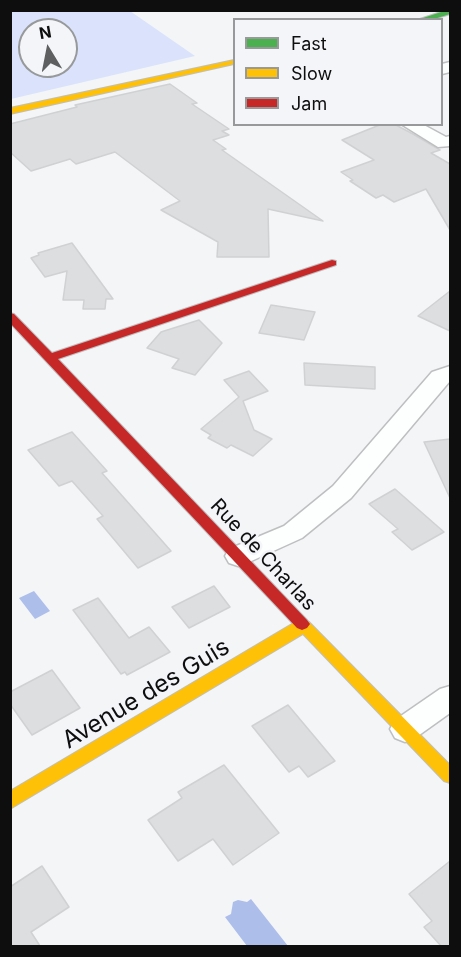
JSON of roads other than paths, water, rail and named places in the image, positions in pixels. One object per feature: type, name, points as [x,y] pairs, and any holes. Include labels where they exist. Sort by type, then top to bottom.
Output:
[{"type":"street","points":[[428,18],[450,12]]},
{"type":"street","points":[[10,111],[233,62]]},
{"type":"street","points":[[413,126],[448,144]]},
{"type":"street","points":[[50,358],[332,263]]},
{"type":"street","name":"Rue de Charlas","points":[[10,316],[304,626],[450,776]]},
{"type":"street","points":[[238,556],[293,532],[342,492],[440,377],[450,373]]},
{"type":"street","name":"Avenue des Guis","points":[[10,801],[304,626]]},
{"type":"street","points":[[405,729],[450,698]]},
{"type":"water","points":[[34,591],[50,611],[35,619],[19,598]]},
{"type":"water","points":[[251,899],[288,946],[247,946],[225,917],[231,914],[233,902],[238,900],[247,902]]}]
